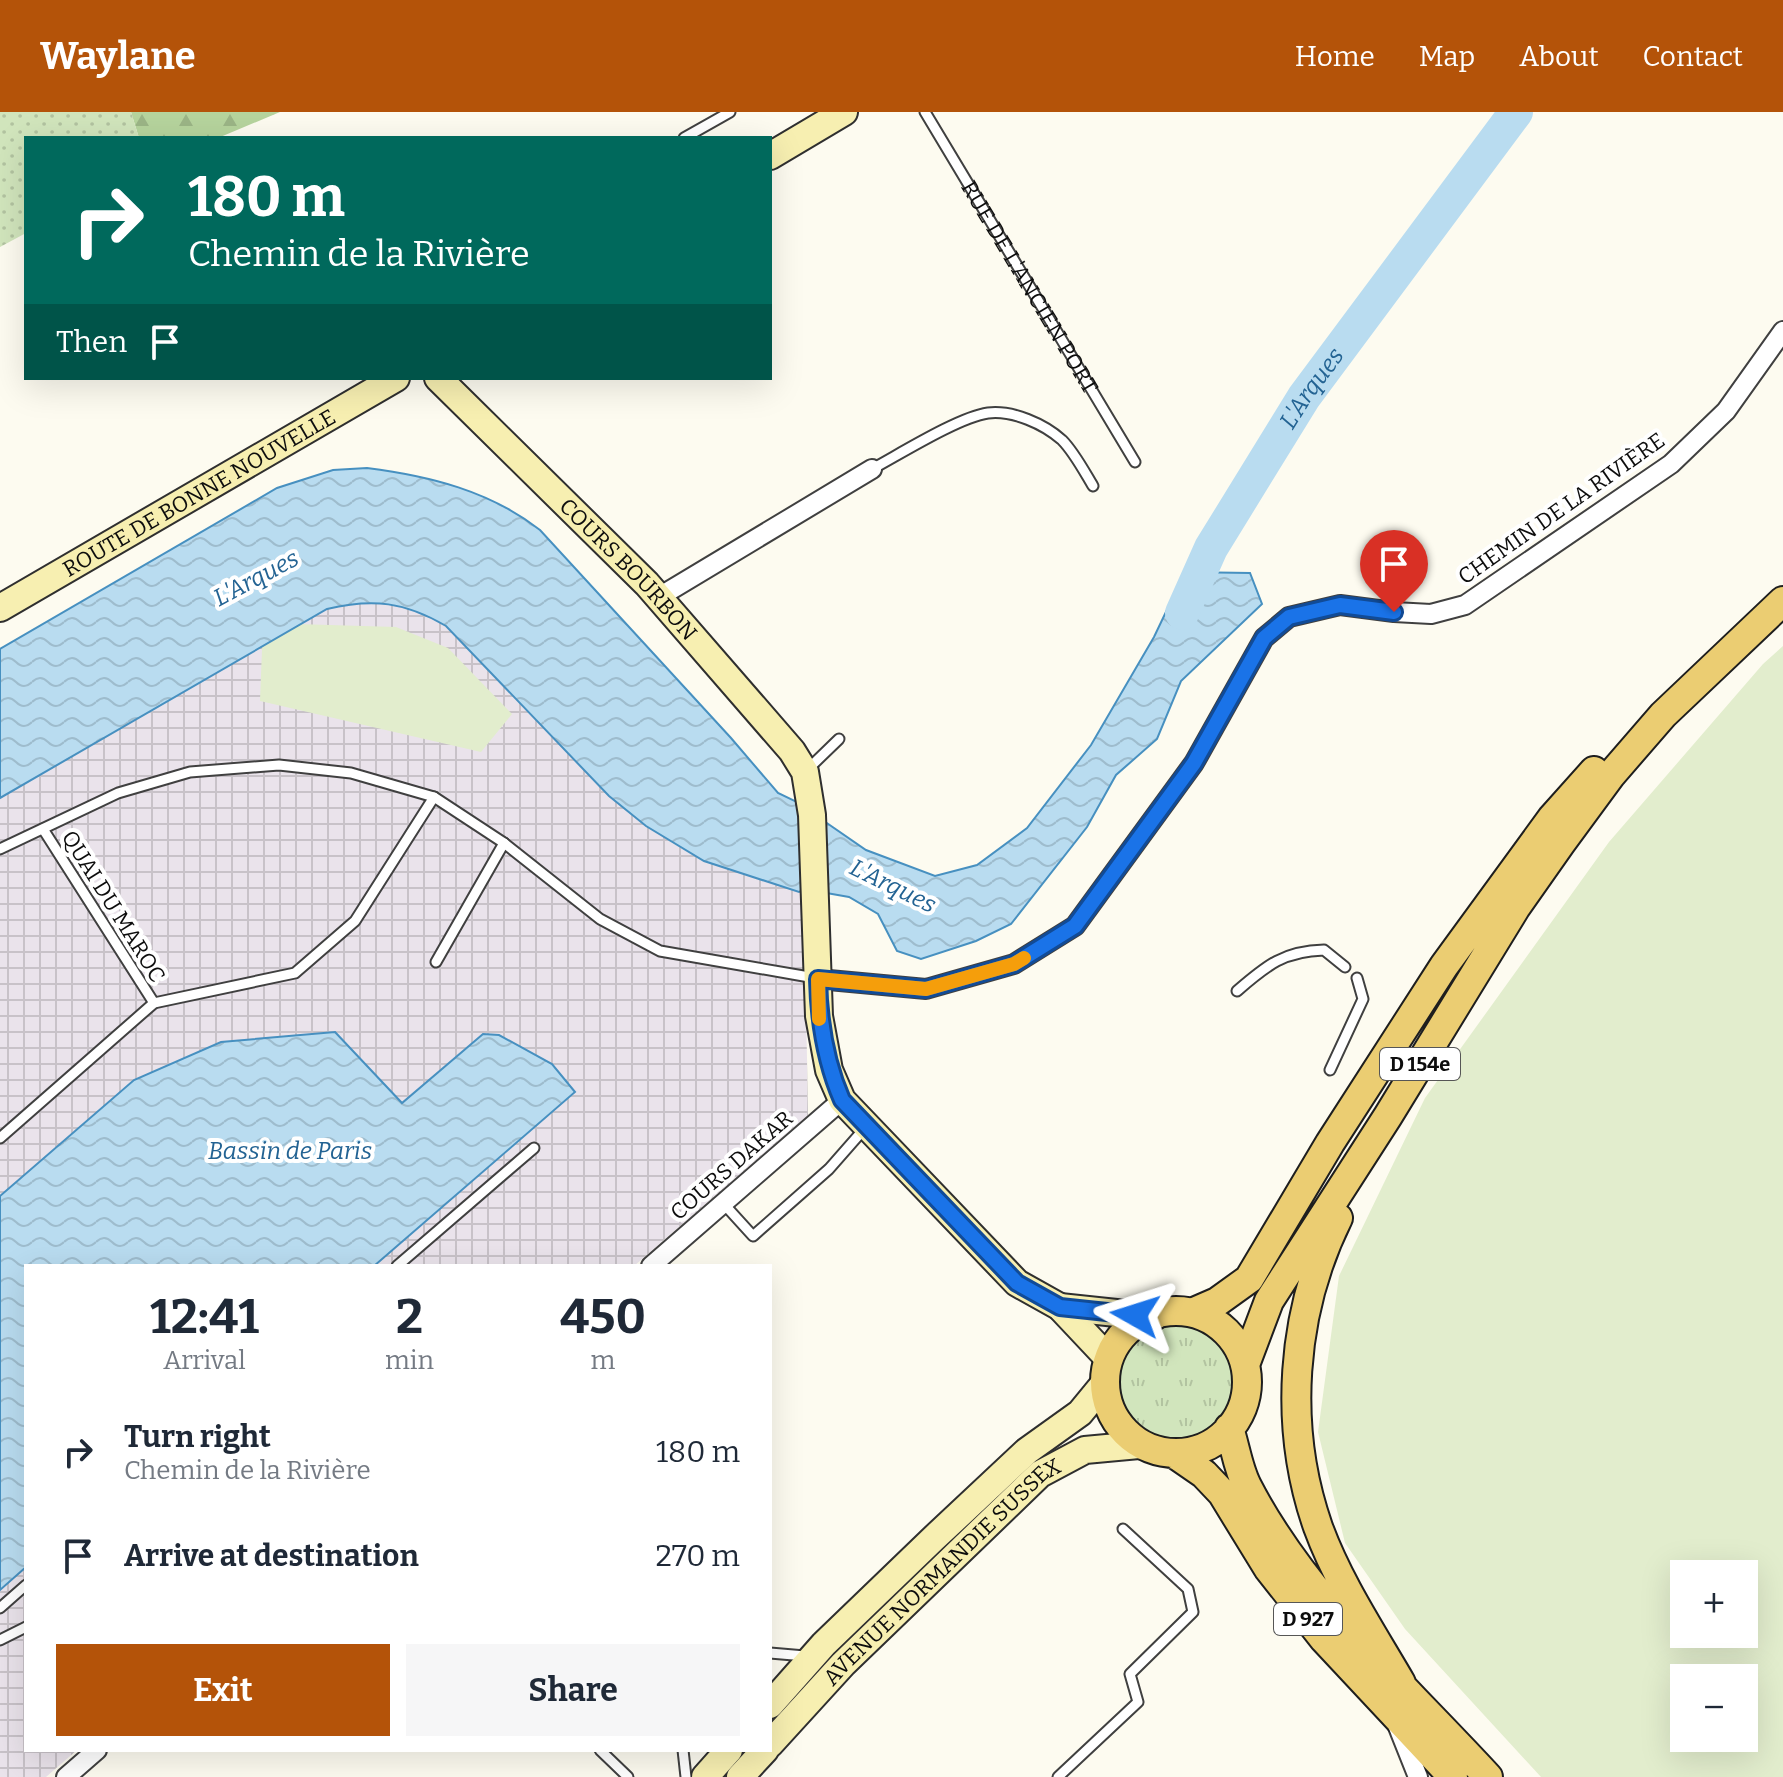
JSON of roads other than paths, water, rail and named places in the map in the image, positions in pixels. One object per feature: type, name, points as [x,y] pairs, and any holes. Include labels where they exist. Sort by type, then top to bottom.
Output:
[{"type":"main road","points":[[772,155],[844,112]]},
{"type":"main road","name":"ROUTE DE BONNE NOUVELLE","points":[[0,608],[393,380]]},
{"type":"main road","name":"COURS BOURBON","points":[[440,380],[659,597],[792,751],[805,772],[812,815],[819,1016],[829,1070],[842,1100],[1017,1283],[1060,1307],[1154,1317]]},
{"type":"main road","name":"D 154e","points":[[1194,1312],[1217,1302],[1249,1279],[1330,1143],[1444,966],[1552,818],[1657,708],[1783,601]]},
{"type":"main road","name":"D 154e","points":[[1246,1362],[1269,1301],[1388,1116],[1516,907],[1611,775],[1663,715],[1725,653]]},
{"type":"main road","points":[[1388,1116],[1331,1232],[1314,1276],[1299,1343],[1298,1445],[1318,1526],[1396,1696]]},
{"type":"main road","name":"COURS BOURBON","points":[[1060,1307],[1106,1372]]},
{"type":"main road","points":[[1194,1312],[1214,1320],[1237,1341],[1246,1362],[1247,1392],[1237,1417],[1210,1444],[1193,1452],[1163,1453],[1139,1445],[1125,1435],[1109,1412],[1106,1372],[1119,1340],[1135,1325],[1154,1317],[1194,1312]]},
{"type":"main road","name":"AVENUE NORMANDIE SUSSEX","points":[[772,1703],[813,1657],[1027,1451],[1068,1424],[1106,1372]]},
{"type":"main road","name":"D 927","points":[[1229,1428],[1246,1484],[1292,1558],[1453,1777]]},
{"type":"main road","name":"AVENUE NORMANDIE SUSSEX","points":[[772,1744],[843,1664],[1040,1474],[1085,1450],[1139,1445]]},
{"type":"main road","name":"D 927","points":[[1175,1454],[1204,1474],[1222,1493],[1268,1568],[1324,1639],[1396,1696],[1488,1777]]},
{"type":"main road","points":[[705,1777],[727,1752]]},
{"type":"street","name":"CHEMIN DE LA RIVIÈRE","points":[[818,979],[926,989],[1014,964],[1075,926],[1194,763],[1264,638],[1272,631],[1289,617],[1340,605],[1431,614],[1465,605],[1671,464],[1726,411],[1783,331]]},
{"type":"street","points":[[659,597],[872,469]]},
{"type":"street","name":"COURS DAKAR","points":[[653,1264],[842,1100]]},
{"type":"street","points":[[1396,1696],[1418,1777]]},
{"type":"street","points":[[66,1777],[95,1752]]},
{"type":"lane","points":[[688,136],[730,112]]},
{"type":"lane","name":"RUE DE L'ANCIEN PORT","points":[[925,112],[1135,462]]},
{"type":"lane","points":[[872,469],[964,421],[987,413],[1008,413],[1034,422],[1062,440],[1093,486]]},
{"type":"lane","points":[[805,772],[839,739]]},
{"type":"lane","points":[[0,849],[118,793],[190,772],[279,765],[351,773],[434,797],[504,843],[600,919],[660,951],[818,979]]},
{"type":"lane","name":"QUAI DU MAROC","points":[[0,1138],[154,1003],[295,973],[355,921],[434,797]]},
{"type":"lane","name":"QUAI DU MAROC","points":[[43,829],[154,1003]]},
{"type":"lane","points":[[436,962],[504,843]]},
{"type":"lane","points":[[1237,991],[1265,967],[1299,951],[1324,950],[1345,967]]},
{"type":"lane","points":[[1330,1070],[1363,999],[1357,978]]},
{"type":"lane","points":[[723,1203],[753,1236],[829,1169],[867,1126]]},
{"type":"lane","points":[[399,1264],[534,1148]]},
{"type":"lane","points":[[1058,1777],[1138,1702],[1130,1674],[1193,1612],[1188,1589],[1123,1529]]},
{"type":"lane","points":[[0,1608],[24,1587]]},
{"type":"lane","points":[[0,1640],[24,1628]]},
{"type":"lane","points":[[772,1653],[813,1657]]},
{"type":"lane","points":[[602,1752],[628,1777]]},
{"type":"lane","points":[[683,1752],[686,1777]]},
{"type":"water","points":[[367,468],[458,487],[521,516],[540,530],[778,793],[795,801],[866,850],[935,876],[977,865],[1027,828],[1091,745],[1154,637],[1185,572],[1250,573],[1262,604],[1181,681],[1157,739],[1116,775],[1087,827],[1011,924],[976,941],[921,959],[897,951],[878,914],[849,897],[804,889],[799,892],[704,861],[646,826],[609,796],[446,626],[417,612],[388,604],[327,609],[0,798],[0,649],[277,488],[333,470]]},
{"type":"water","name":"Bassin de Paris","points":[[335,1032],[402,1103],[483,1034],[499,1035],[552,1064],[575,1092],[376,1264],[24,1264],[24,1569],[0,1590],[0,1196],[134,1080],[221,1042]]},
{"type":"waterway","name":"L'Arques","points":[[1182,613],[1211,548],[1304,397],[1516,112]]}]
